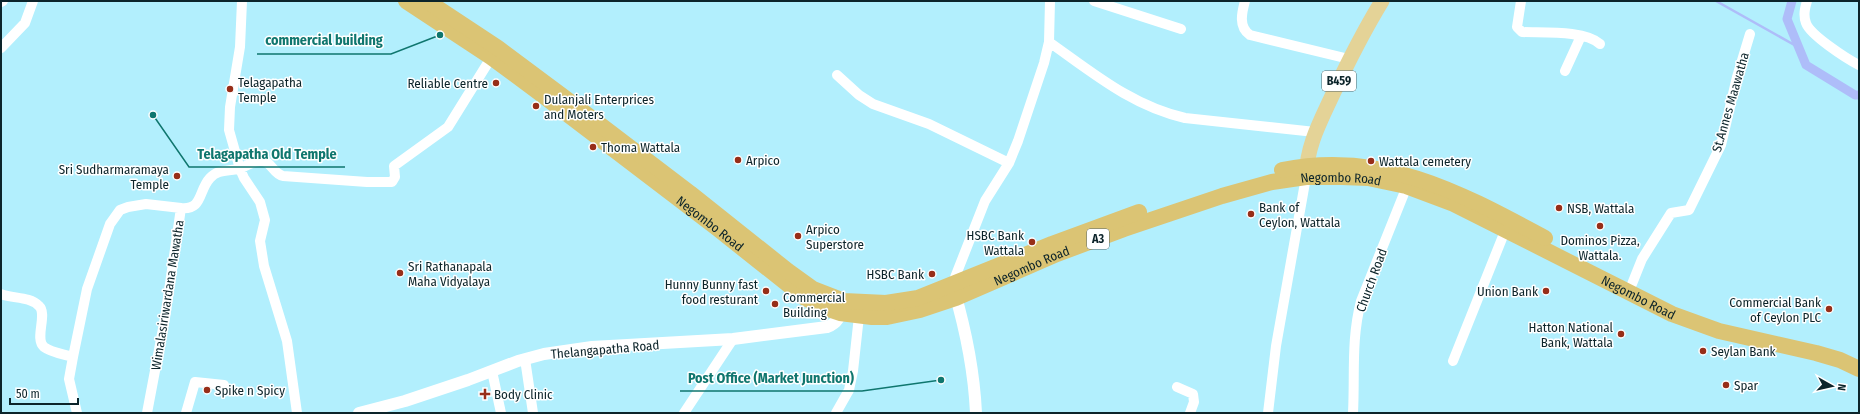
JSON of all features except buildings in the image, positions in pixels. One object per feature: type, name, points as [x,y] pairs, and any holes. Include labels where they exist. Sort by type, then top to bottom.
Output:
[{"type":"highway","name":"Negombo Road","points":[[406,1],[494,53]]},
{"type":"highway","name":"Negombo Road","points":[[427,1],[805,298],[822,307],[842,307],[902,301],[954,291]]},
{"type":"highway","name":"Negombo Road","points":[[842,307],[859,316],[887,317],[904,314],[954,291],[1124,229],[1251,187],[1306,172],[1408,181],[1454,204],[1508,224],[1691,311],[1731,323],[1806,339],[1859,358]]},
{"type":"highway","name":"Negombo Road","points":[[1508,224],[1672,314],[1719,331],[1816,353],[1840,360],[1859,369]]},
{"type":"main road","name":"B459","points":[[1306,172],[1309,149],[1315,132],[1349,59],[1382,1]]},
{"type":"street","points":[[1,48],[24,23],[34,1]]},
{"type":"street","points":[[242,1],[240,47],[230,107],[229,130],[240,168],[244,178],[260,202],[265,220],[260,241],[264,266],[287,341],[297,413]]},
{"type":"street","points":[[976,413],[968,339],[954,291],[985,201],[1009,163],[1018,141],[1044,63],[1049,42],[1050,1]]},
{"type":"street","points":[[1094,1],[1181,29]]},
{"type":"street","points":[[1245,1],[1242,25],[1244,31],[1250,35],[1349,59]]},
{"type":"street","points":[[1521,1],[1517,27],[1522,32],[1581,36],[1594,39],[1600,44]]},
{"type":"street","points":[[1807,1],[1804,11],[1806,23],[1818,38],[1859,65]]},
{"type":"street","name":"St.Annes Maawatha","points":[[1632,284],[1642,259],[1671,213],[1689,210],[1720,145],[1737,77],[1750,34]]},
{"type":"street","points":[[1565,71],[1581,36]]},
{"type":"street","points":[[1049,42],[1123,94],[1164,113],[1185,118],[1315,132]]},
{"type":"street","name":"Wimalasiriwardana Mawatha","points":[[147,413],[165,318],[181,208],[190,209],[196,204],[210,178],[222,170],[240,168],[260,161],[268,163],[277,174],[283,176],[367,182],[392,182],[395,177],[394,166],[448,127],[494,53]]},
{"type":"street","points":[[837,75],[859,95],[872,104],[929,124],[1009,163]]},
{"type":"street","points":[[1268,413],[1276,346],[1306,172]]},
{"type":"street","name":"Church Road","points":[[1353,413],[1352,368],[1354,338],[1361,301],[1408,181]]},
{"type":"street","points":[[77,413],[69,379],[87,289],[110,224],[120,210],[128,206],[146,204],[181,208]]},
{"type":"street","points":[[1453,362],[1508,224]]},
{"type":"street","points":[[1,294],[30,300],[40,306],[42,312],[41,342],[43,346],[54,352],[73,357]]},
{"type":"street","name":"Thelangapatha Road","points":[[359,413],[405,401],[525,359],[544,354],[592,348],[733,339],[827,327],[836,322],[842,307]]},
{"type":"street","points":[[836,413],[849,390],[853,371],[859,316]]},
{"type":"street","points":[[684,413],[733,339]]},
{"type":"street","points":[[525,359],[533,413]]},
{"type":"street","points":[[492,371],[501,413]]},
{"type":"street","points":[[186,413],[195,382],[224,385]]},
{"type":"street","points":[[1177,387],[1194,394],[1195,398],[1190,413]]},
{"type":"waterway","points":[[1716,1],[1798,47]]},
{"type":"waterway","points":[[1792,1],[1787,19],[1806,65],[1855,95],[1859,95]]},
{"type":"place","name":"commercial building","points":[[440,35]]},
{"type":"place","name":"Reliable Centre","points":[[496,83]]},
{"type":"place","name":"Telagapatha Temple","points":[[230,89]]},
{"type":"place","name":"Dulanjali Enterprices and Moters","points":[[536,106]]},
{"type":"place","name":"Telagapatha Old Temple","points":[[153,115]]},
{"type":"place","name":"Thoma Wattala","points":[[593,147]]},
{"type":"place","name":"Arpico","points":[[738,160]]},
{"type":"place","name":"Wattala cemetery","points":[[1371,161]]},
{"type":"place","name":"Sri Sudharmaramaya Temple","points":[[177,176]]},
{"type":"place","name":"NSB, Wattala","points":[[1559,208]]},
{"type":"place","name":"Bank of Ceylon, Wattala","points":[[1251,214]]},
{"type":"place","name":"Dominos Pizza, Wattala.","points":[[1600,226]]},
{"type":"place","name":"Arpico Superstore","points":[[798,236]]},
{"type":"place","name":"HSBC Bank Wattala","points":[[1032,242]]},
{"type":"place","name":"Sri Rathanapala Maha Vidyalaya","points":[[400,273]]},
{"type":"place","name":"HSBC Bank","points":[[932,274]]},
{"type":"place","name":"Hunny Bunny fast food resturant","points":[[766,291]]},
{"type":"place","name":"Union Bank","points":[[1546,291]]},
{"type":"place","name":"Commercial Building","points":[[775,304]]},
{"type":"place","name":"Commercial Bank of Ceylon PLC","points":[[1829,309]]},
{"type":"place","name":"Hatton National Bank, Wattala","points":[[1621,334]]},
{"type":"place","name":"Seylan Bank","points":[[1703,351]]},
{"type":"place","name":"Post Office (Market Junction)","points":[[941,380]]},
{"type":"place","name":"Spar","points":[[1726,385]]},
{"type":"place","name":"Spike n Spicy","points":[[207,390]]},
{"type":"place","name":"Body Clinic","points":[[485,394]]}]
